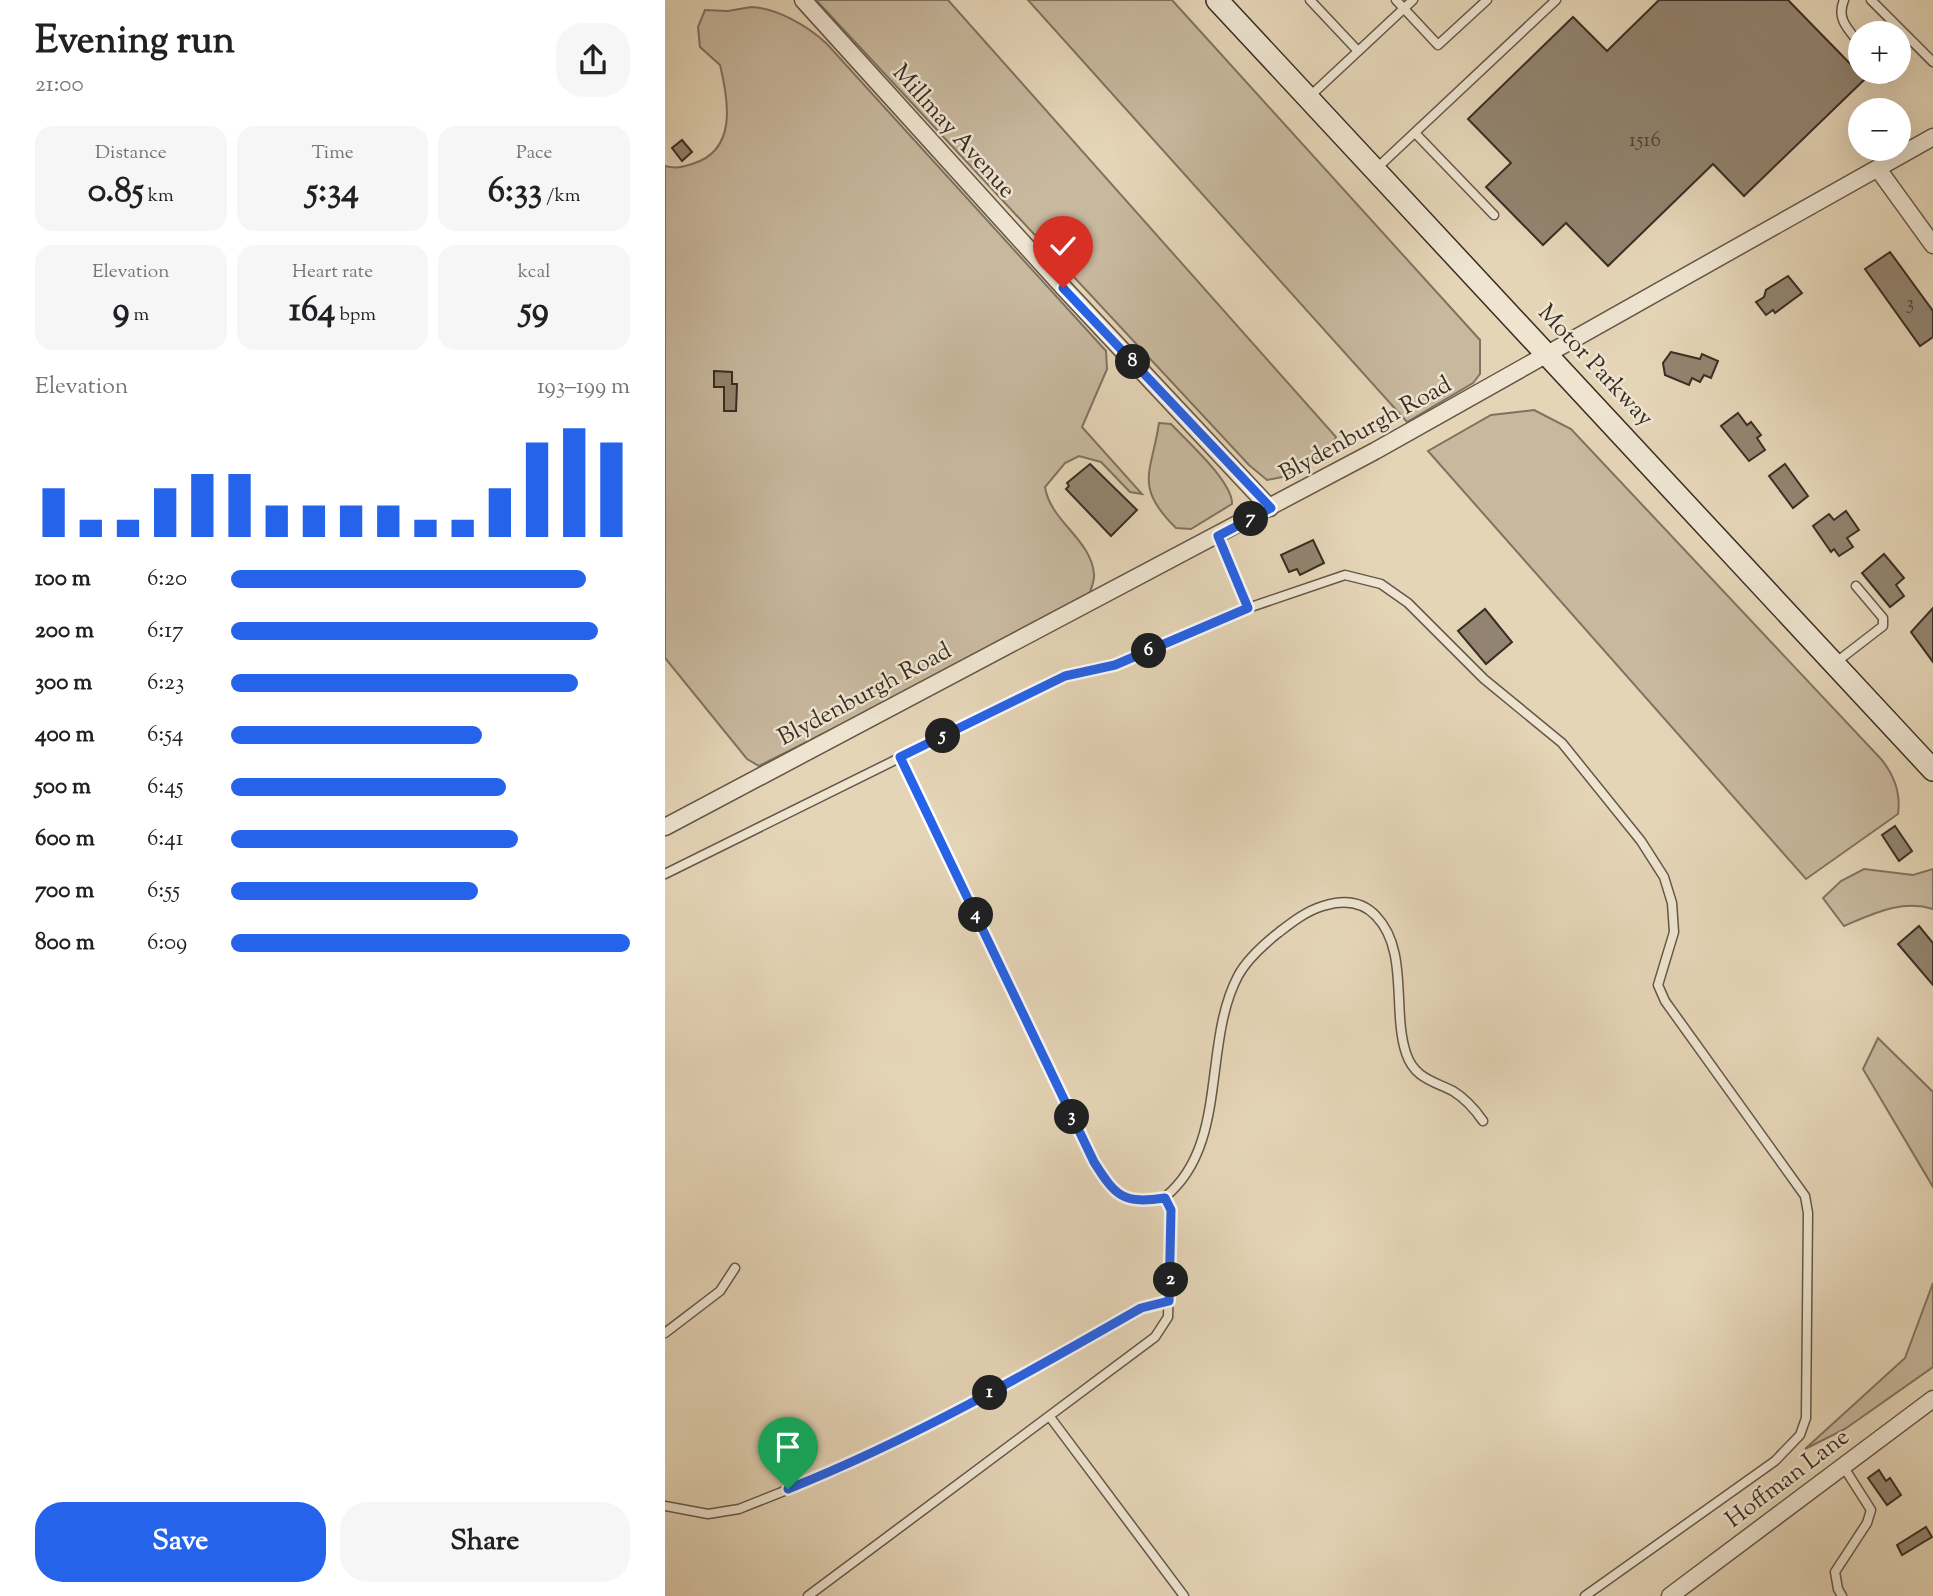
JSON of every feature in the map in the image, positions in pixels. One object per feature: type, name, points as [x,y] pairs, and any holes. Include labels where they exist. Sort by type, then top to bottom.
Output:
[{"type":"main road","name":"Motor Parkway","points":[[1217,0],[1933,769]]},
{"type":"street","name":"Millmay Avenue","points":[[803,0],[1063,288],[1271,508]]},
{"type":"street","name":"Blydenburgh Road","points":[[665,827],[1271,508],[1933,137]]},
{"type":"street","points":[[1878,169],[1933,245]]},
{"type":"street","name":"Hoffman Lane","points":[[1680,1593],[1933,1399]]},
{"type":"lane","points":[[1310,0],[1358,51]]},
{"type":"lane","points":[[1396,0],[1438,45],[1487,0]]},
{"type":"lane","points":[[1308,98],[1413,0]]},
{"type":"lane","points":[[1376,170],[1556,0]]},
{"type":"lane","points":[[1844,0],[1840,10],[1842,23],[1848,30]]},
{"type":"lane","points":[[1871,0],[1933,62]]},
{"type":"lane","points":[[1416,134],[1494,215]]},
{"type":"lane","points":[[1218,536],[1248,608]]},
{"type":"lane","points":[[665,874],[1065,676],[1115,665],[1248,608],[1345,575],[1381,584],[1408,603],[1483,678],[1562,743],[1641,841],[1664,877],[1672,904],[1674,932],[1658,985],[1665,1001],[1805,1196],[1808,1213],[1806,1409],[1800,1435],[1775,1461],[1585,1596]]},
{"type":"lane","points":[[1835,663],[1883,626],[1883,618],[1856,586]]},
{"type":"lane","points":[[900,757],[1094,1162],[1112,1190],[1139,1202],[1165,1198],[1182,1184],[1194,1159],[1207,1113],[1223,1021],[1238,975],[1260,948],[1293,922],[1318,907],[1341,900],[1361,904],[1376,915],[1388,932],[1394,951],[1400,1031],[1407,1057],[1421,1076],[1470,1102],[1482,1121]]},
{"type":"lane","points":[[808,1596],[1156,1336],[1168,1317],[1171,1210],[1165,1198]]},
{"type":"lane","points":[[665,1333],[720,1291],[735,1268]]},
{"type":"lane","points":[[665,1506],[708,1514],[739,1508],[837,1470],[983,1397],[1141,1308],[1169,1301]]},
{"type":"lane","points":[[1050,1417],[1184,1596]]},
{"type":"lane","points":[[1842,1596],[1835,1572],[1867,1523],[1871,1510],[1843,1466]]},
{"type":"shaded area","points":[[816,0],[948,0],[1336,437],[1331,451],[1282,477],[1267,480],[1249,465]]},
{"type":"shaded area","points":[[1028,0],[1172,0],[1480,340],[1480,374],[1473,383],[1407,422]]},
{"type":"shaded area","points":[[751,7],[792,19],[827,44],[1106,351],[1107,369],[1082,427],[1142,494],[1130,492],[1101,462],[1079,456],[1065,463],[1045,487],[1054,510],[1086,550],[1091,562],[1094,577],[1087,601],[759,766],[747,759],[665,658],[665,166],[682,167],[706,158],[717,148],[723,137],[727,109],[720,65],[700,47],[698,27],[705,10],[728,11]]},
{"type":"shaded area","points":[[1534,410],[1571,429],[1881,759],[1896,785],[1898,814],[1806,879],[1428,451],[1491,415]]},
{"type":"shaded area","points":[[1159,423],[1171,424],[1208,462],[1230,495],[1232,504],[1191,529],[1176,528],[1154,501],[1150,489],[1150,467]]},
{"type":"shaded area","points":[[1864,869],[1913,875],[1933,869],[1933,909],[1921,906],[1899,907],[1844,926],[1823,898],[1841,881]]},
{"type":"shaded area","points":[[1878,1038],[1933,1092],[1933,1187],[1863,1069]]},
{"type":"shaded area","points":[[1933,1283],[1933,1367],[1845,1429],[1805,1449],[1905,1358]]},
{"type":"building","points":[[1659,0],[1788,0],[1848,62],[1848,84],[1860,84],[1744,196],[1713,164],[1608,266],[1566,223],[1543,245],[1486,187],[1511,163],[1468,119],[1573,17],[1607,51]]},
{"type":"building","points":[[682,140],[692,152],[682,161],[672,148]]},
{"type":"building","points":[[1890,252],[1933,311],[1933,337],[1920,346],[1865,269]]},
{"type":"building","points":[[1788,276],[1802,293],[1775,313],[1773,310],[1766,315],[1756,302],[1764,297],[1766,290]]},
{"type":"building","points":[[1671,352],[1700,359],[1702,354],[1718,361],[1711,378],[1704,375],[1700,382],[1692,378],[1689,385],[1665,375],[1663,363]]},
{"type":"building","points":[[714,371],[732,372],[732,384],[737,384],[736,411],[724,411],[724,387],[714,387]]},
{"type":"building","points":[[1738,413],[1747,425],[1751,422],[1761,435],[1757,438],[1765,450],[1749,461],[1721,426]]},
{"type":"building","points":[[1090,464],[1137,510],[1111,536],[1066,489],[1069,486],[1067,483]]},
{"type":"building","points":[[1785,464],[1808,496],[1793,508],[1769,476]]},
{"type":"building","points":[[1846,511],[1859,530],[1847,538],[1853,547],[1839,556],[1834,549],[1831,552],[1813,526],[1829,514],[1834,520]]},
{"type":"building","points":[[1313,540],[1324,563],[1300,575],[1297,569],[1289,572],[1281,555]]},
{"type":"building","points":[[1884,554],[1904,578],[1896,585],[1904,596],[1890,607],[1862,573]]},
{"type":"building","points":[[1933,608],[1933,662],[1911,632]]},
{"type":"building","points":[[1485,609],[1512,642],[1486,664],[1458,631]]},
{"type":"building","points":[[1895,826],[1912,851],[1899,861],[1882,835]]},
{"type":"building","points":[[1919,926],[1933,943],[1933,985],[1898,944]]},
{"type":"building","points":[[1879,1470],[1886,1481],[1890,1478],[1901,1495],[1887,1505],[1868,1478]]},
{"type":"building","points":[[1926,1527],[1932,1537],[1902,1555],[1897,1545]]},
{"type":"route","points":[[788,1489],[837,1470],[933,1423],[1141,1308],[1169,1301],[1171,1210],[1165,1198],[1139,1202],[1112,1190],[1094,1162],[900,757],[1065,676],[1115,665],[1248,608],[1218,536],[1271,508],[1063,288]]}]
